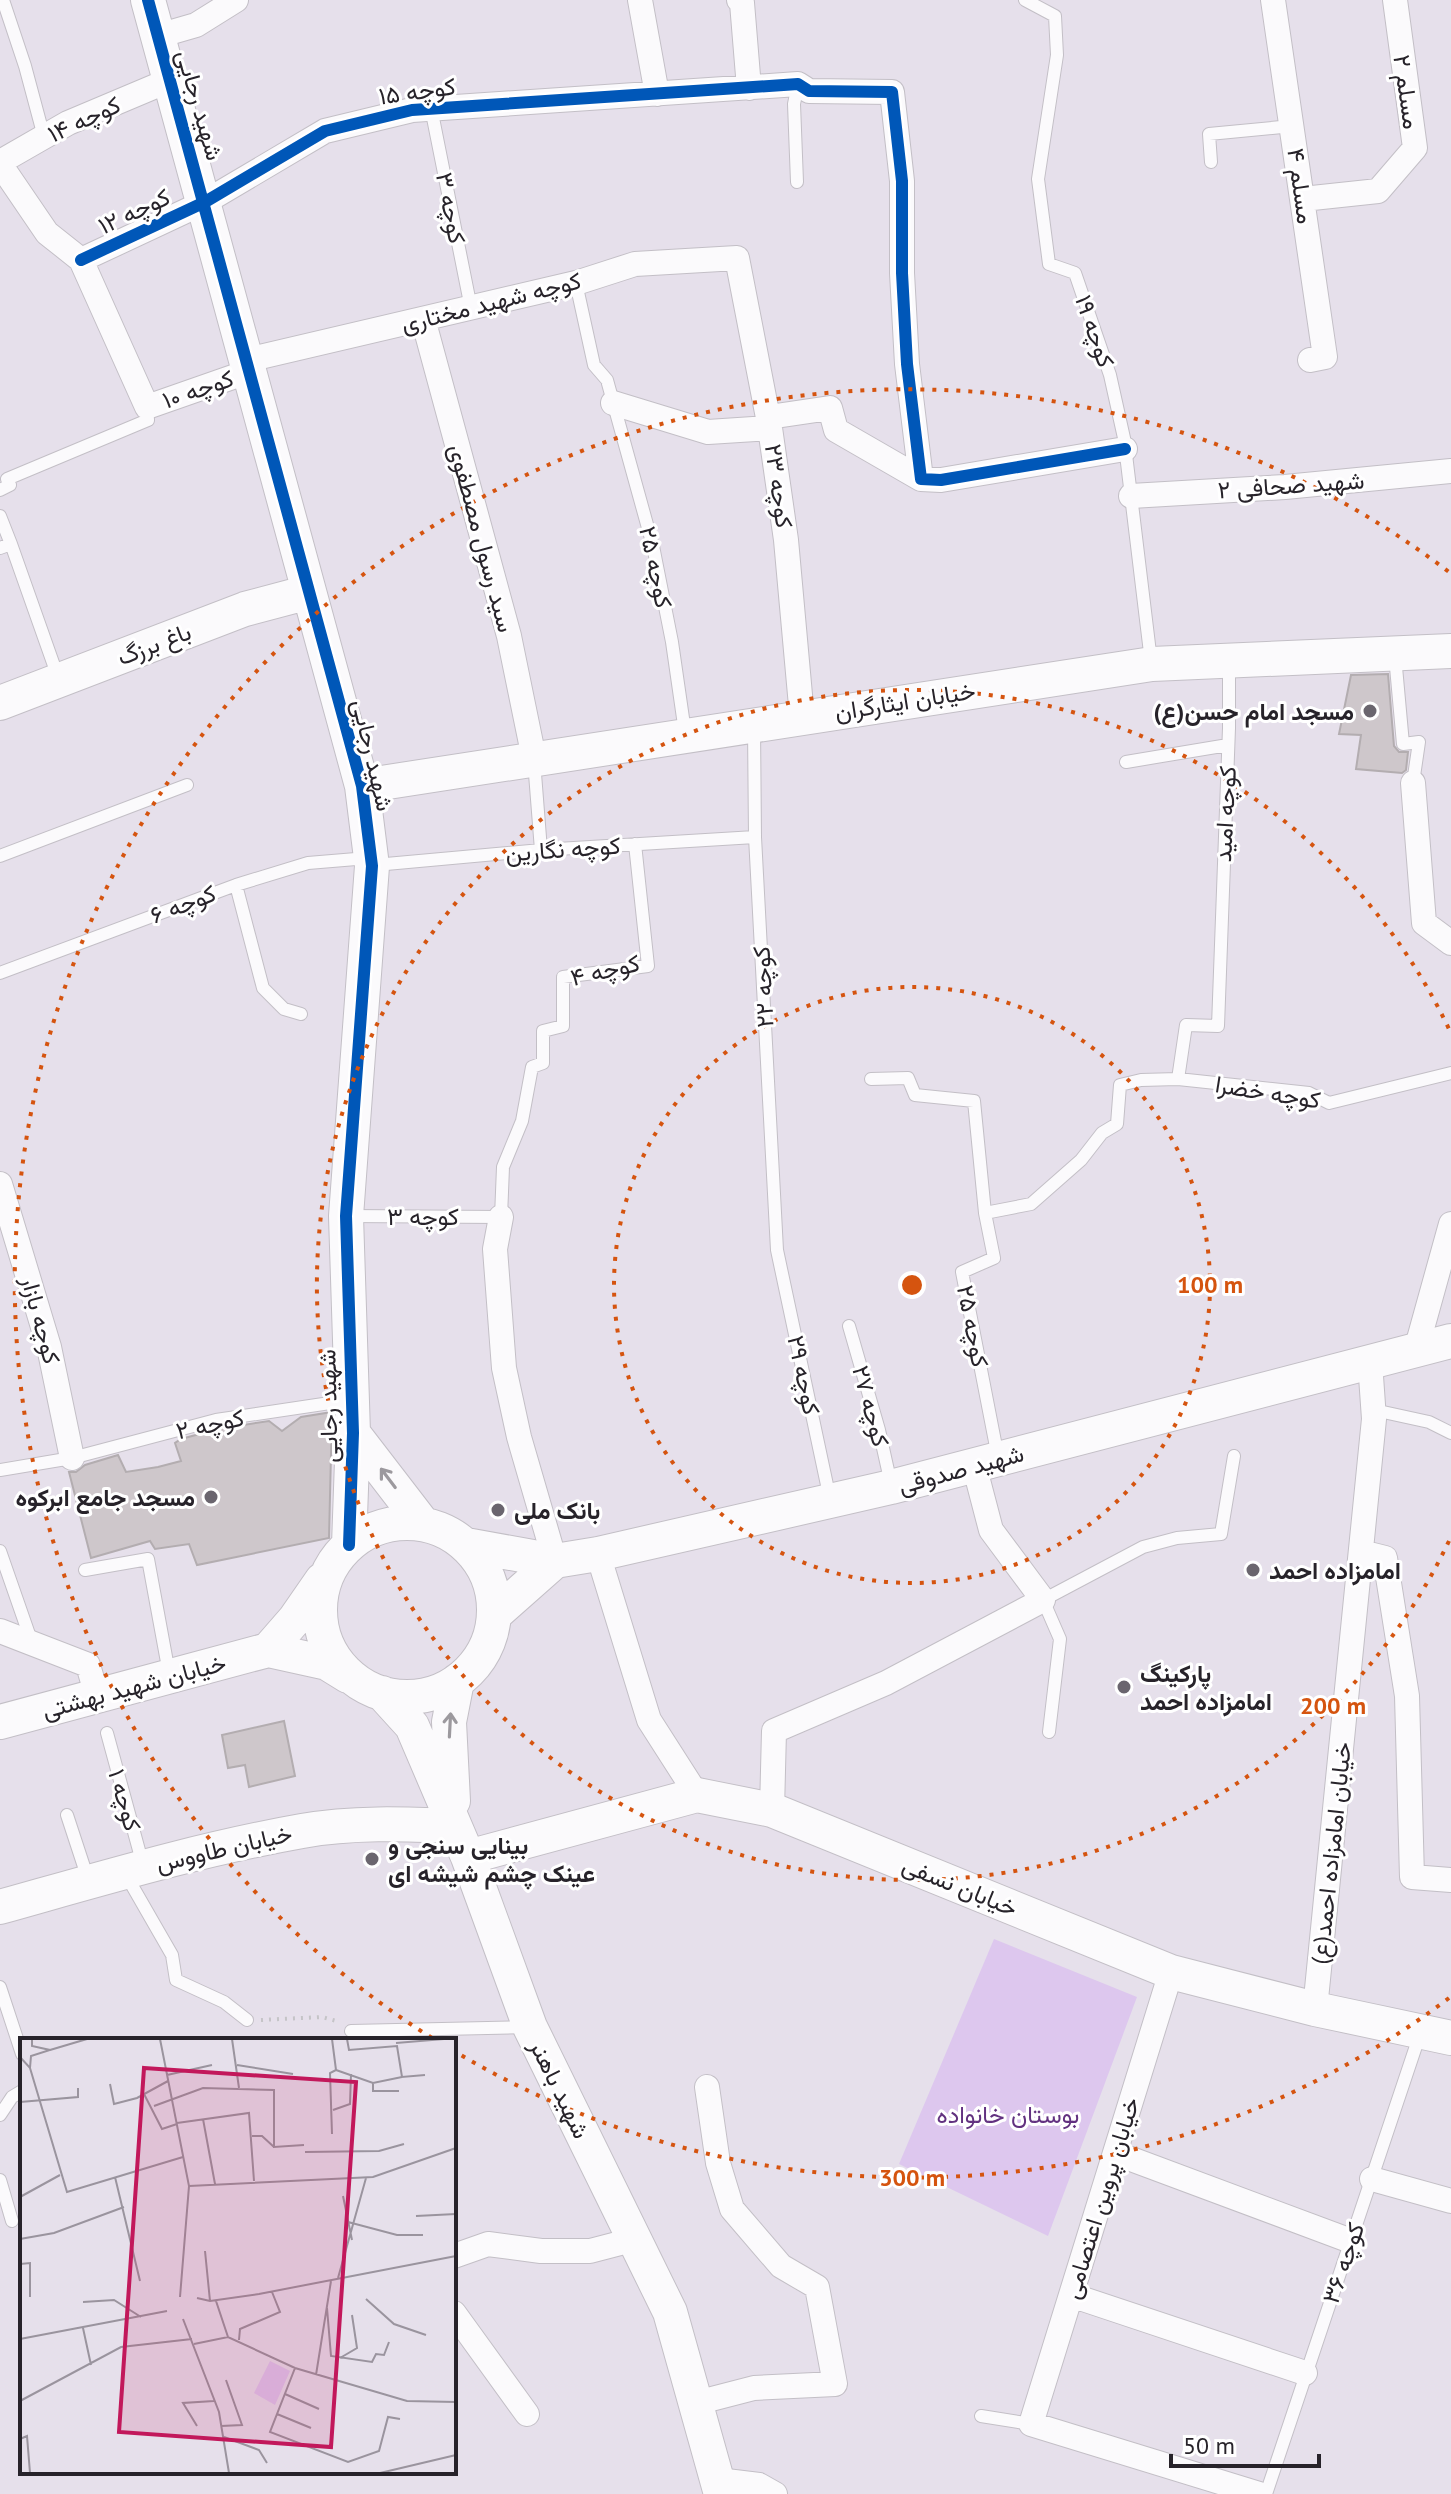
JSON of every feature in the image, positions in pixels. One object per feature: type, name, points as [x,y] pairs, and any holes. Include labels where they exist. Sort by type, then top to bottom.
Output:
[{"type":"street","name":"شهید رجایی","points":[[148,0],[362,786],[372,862],[346,1216],[352,1417],[340,1555]]},
{"type":"street","points":[[640,0],[657,94]]},
{"type":"street","points":[[739,0],[742,3],[749,88]]},
{"type":"street","name":"مسلم ۴","points":[[1273,0],[1325,357],[1310,360]]},
{"type":"street","name":"مسلم ۲","points":[[1303,199],[1378,191],[1415,148],[1395,0]]},
{"type":"street","points":[[158,36],[196,25],[234,1]]},
{"type":"street","name":"کوچه ۱۴","points":[[2,172],[44,137],[68,123],[170,80]]},
{"type":"street","name":"کوچه ۱۵","points":[[205,202],[325,131],[412,110],[798,84],[809,91],[892,92],[902,181],[902,273],[907,364],[921,479]]},
{"type":"street","points":[[2,172],[47,233],[81,260],[147,407]]},
{"type":"street","name":"کوچه ۱۲","points":[[81,260],[205,202]]},
{"type":"street","name":"کوچه شهید مختاری","points":[[248,366],[423,319],[576,283],[635,264],[737,258]]},
{"type":"street","name":"کوچه ۲۳","points":[[737,258],[770,422],[786,540],[802,717]]},
{"type":"street","name":"سید رسول مصطفوی","points":[[423,319],[509,636],[534,758]]},
{"type":"street","name":"کوچه ۱۰","points":[[147,407],[248,366]]},
{"type":"street","points":[[613,403],[708,432],[830,408],[836,430],[921,479],[941,480],[1125,449]]},
{"type":"street","name":"شهید صحافی ۲","points":[[1131,496],[1285,487],[1451,471]]},
{"type":"street","name":"باغ برزگ","points":[[0,703],[245,609],[309,592]]},
{"type":"street","name":"خیابان ایثارگران","points":[[362,786],[1152,664],[1451,651]]},
{"type":"street","points":[[1413,783],[1424,923],[1451,943]]},
{"type":"street","name":"کوچه بازار","points":[[0,1184],[49,1347],[72,1458]]},
{"type":"street","points":[[494,1615],[555,1561],[519,1437],[504,1368],[495,1249],[501,1217]]},
{"type":"street","points":[[1416,1350],[1451,1224]]},
{"type":"street","name":"شهید صدوقی","points":[[466,1545],[555,1561],[598,1554],[891,1487],[1451,1341]]},
{"type":"street","name":"خیابان امامزاده احمد(ع)","points":[[1315,2009],[1374,1410],[1370,1362]]},
{"type":"street","points":[[352,1417],[423,1524]]},
{"type":"street","points":[[772,1810],[774,1731],[886,1683],[1043,1600],[991,1530],[986,1462]]},
{"type":"street","points":[[396,1523],[423,1524],[446,1531],[466,1545],[482,1565],[492,1589],[494,1615],[483,1652],[457,1681],[434,1692],[408,1696],[370,1688],[327,1663],[268,1650],[295,1619],[340,1555],[371,1530],[396,1523]]},
{"type":"street","points":[[1361,1552],[1385,1558],[1407,1696],[1412,1877],[1451,1880]]},
{"type":"street","points":[[598,1554],[649,1720],[697,1795]]},
{"type":"street","points":[[340,1555],[322,1590],[320,1617],[326,1642],[339,1665],[370,1688]]},
{"type":"street","points":[[0,1631],[88,1665],[97,1696]]},
{"type":"street","name":"خیابان شهید بهشتی","points":[[0,1722],[268,1650]]},
{"type":"street","points":[[454,1826],[449,1722],[457,1681]]},
{"type":"street","name":"شهید باهنر","points":[[370,1688],[412,1726],[468,1857],[530,2027],[670,2312],[719,2487]]},
{"type":"street","name":"خیابان نسفی","points":[[468,1857],[697,1795],[772,1810],[1171,1972],[1315,2009],[1436,2035]]},
{"type":"street","name":"خیابان طاووس","points":[[0,1907],[134,1869],[304,1830],[381,1824],[454,1826]]},
{"type":"street","name":"خیابان پروین اعتصامی","points":[[1031,2424],[1171,1972]]},
{"type":"street","points":[[696,2403],[754,2388],[835,2384],[817,2287],[781,2266],[732,2209],[718,2163],[707,2087]]},
{"type":"street","points":[[1115,2153],[1351,2241]]},
{"type":"street","points":[[1372,2179],[1451,2201]]},
{"type":"street","points":[[456,2255],[488,2244],[541,2251],[590,2251],[636,2239]]},
{"type":"street","points":[[1071,2295],[1305,2373]]},
{"type":"street","points":[[456,2316],[527,2414]]},
{"type":"street","points":[[1031,2424],[1259,2494]]},
{"type":"street","points":[[719,2487],[759,2485],[775,2494]]},
{"type":"lane","points":[[3,0],[44,137]]},
{"type":"lane","name":"کوچه ۱۹","points":[[1025,0],[1055,16],[1057,55],[1038,179],[1049,264],[1075,273],[1110,375],[1125,449],[1152,664]]},
{"type":"lane","points":[[797,182],[794,104],[798,84]]},
{"type":"lane","name":"کوچه ۳","points":[[431,108],[471,308]]},
{"type":"lane","points":[[1211,162],[1209,134],[1292,126]]},
{"type":"lane","points":[[576,283],[594,365],[607,380],[613,403]]},
{"type":"lane","name":"کوچه ۲۵","points":[[613,403],[653,546],[672,642],[685,735]]},
{"type":"lane","points":[[0,490],[10,485],[7,479],[148,420],[147,407]]},
{"type":"lane","points":[[0,516],[5,546],[59,680]]},
{"type":"lane","points":[[1395,653],[1403,744],[1419,742],[1413,783]]},
{"type":"lane","name":"کوچه امید","points":[[1178,1079],[1186,1025],[1218,1026],[1229,659]]},
{"type":"lane","name":"کوچه ۲۲","points":[[754,724],[755,837],[777,1250]]},
{"type":"lane","points":[[1126,762],[1228,745]]},
{"type":"lane","points":[[534,758],[541,850]]},
{"type":"lane","points":[[0,856],[187,785]]},
{"type":"lane","name":"کوچه نگارین","points":[[372,862],[755,837]]},
{"type":"lane","name":"کوچه ۴","points":[[501,1217],[503,1167],[522,1121],[532,1067],[543,1063],[543,1031],[563,1026],[563,977],[648,966],[635,844]]},
{"type":"lane","name":"کوچه ۶","points":[[0,973],[236,885],[308,863],[372,862]]},
{"type":"lane","points":[[236,885],[263,988],[284,1009],[301,1014]]},
{"type":"lane","name":"کوچه خضرا","points":[[985,1213],[1031,1204],[1081,1160],[1102,1133],[1117,1124],[1120,1085],[1141,1080],[1178,1079],[1309,1093],[1329,1103],[1451,1073]]},
{"type":"lane","points":[[871,1079],[908,1078],[915,1095],[974,1101],[985,1213]]},
{"type":"lane","name":"کوچه ۲۵","points":[[985,1213],[994,1258],[962,1272],[986,1462]]},
{"type":"lane","name":"کوچه ۳","points":[[346,1216],[501,1217]]},
{"type":"lane","name":"کوچه ۲۹","points":[[777,1250],[831,1501]]},
{"type":"lane","name":"کوچه ۲۷","points":[[849,1326],[879,1430],[891,1487]]},
{"type":"lane","points":[[1374,1410],[1429,1422],[1451,1433]]},
{"type":"lane","name":"کوچه ۲","points":[[72,1458],[216,1420],[352,1417]]},
{"type":"lane","points":[[1049,1732],[1060,1639],[1043,1600],[1143,1547],[1177,1538],[1221,1534],[1234,1456]]},
{"type":"lane","points":[[0,1470],[72,1458]]},
{"type":"lane","points":[[0,1551],[32,1643]]},
{"type":"lane","points":[[85,1570],[148,1559],[170,1676]]},
{"type":"lane","name":"کوچه ۱","points":[[107,1733],[134,1869]]},
{"type":"lane","points":[[67,1815],[89,1882]]},
{"type":"lane","points":[[134,1869],[172,1955],[176,1980],[224,2002],[247,2020]]},
{"type":"lane","points":[[0,1987],[20,2048]]},
{"type":"lane","points":[[351,2031],[530,2027]]},
{"type":"lane","name":"کوچه ۳۶","points":[[1266,2494],[1372,2179],[1436,2035]]},
{"type":"lane","points":[[0,2115],[12,2097],[20,2092]]},
{"type":"lane","points":[[0,2180],[12,2221]]},
{"type":"lane","points":[[981,2416],[1031,2424]]},
{"type":"path","points":[[247,2020],[322,2017],[342,2023],[351,2031]]},
{"type":"green space","name":"بوستان خانواده","points":[[994,1939],[1137,1997],[1048,2236],[899,2164]]},
{"type":"building","name":"مسجد امام حسن(ع)","points":[[1388,674],[1394,746],[1399,752],[1408,752],[1406,770],[1402,773],[1356,769],[1361,735],[1339,734],[1351,675]]},
{"type":"building","name":"مسجد جامع ابرکوه","points":[[332,1412],[329,1538],[197,1565],[189,1544],[155,1549],[150,1541],[91,1558],[69,1472],[118,1455],[126,1472],[158,1467],[181,1461],[175,1443],[181,1439],[269,1421],[282,1431],[301,1417]]},
{"type":"building","points":[[284,1721],[295,1776],[249,1787],[245,1765],[228,1768],[222,1735]]},
{"type":"cycle path","points":[[148,0],[362,786],[372,866],[346,1216],[353,1433],[349,1545]]},
{"type":"cycle path","points":[[81,260],[205,202],[325,131],[412,110],[798,84],[809,91],[892,92],[902,181],[902,273],[907,364],[921,479],[941,480],[1125,449]]},
{"type":"place","name":"مسجد امام حسن(ع)","points":[[1370,711]]},
{"type":"place","name":"مسجد جامع ابرکوه","points":[[211,1497]]},
{"type":"place","name":"بانک ملی","points":[[498,1510]]},
{"type":"place","name":"امامزاده احمد","points":[[1253,1570]]},
{"type":"place","name":"پارکینگ امامزاده احمد","points":[[1124,1687]]},
{"type":"place","name":"بینایی سنجی و عینک چشم شیشه ای","points":[[372,1859]]}]
